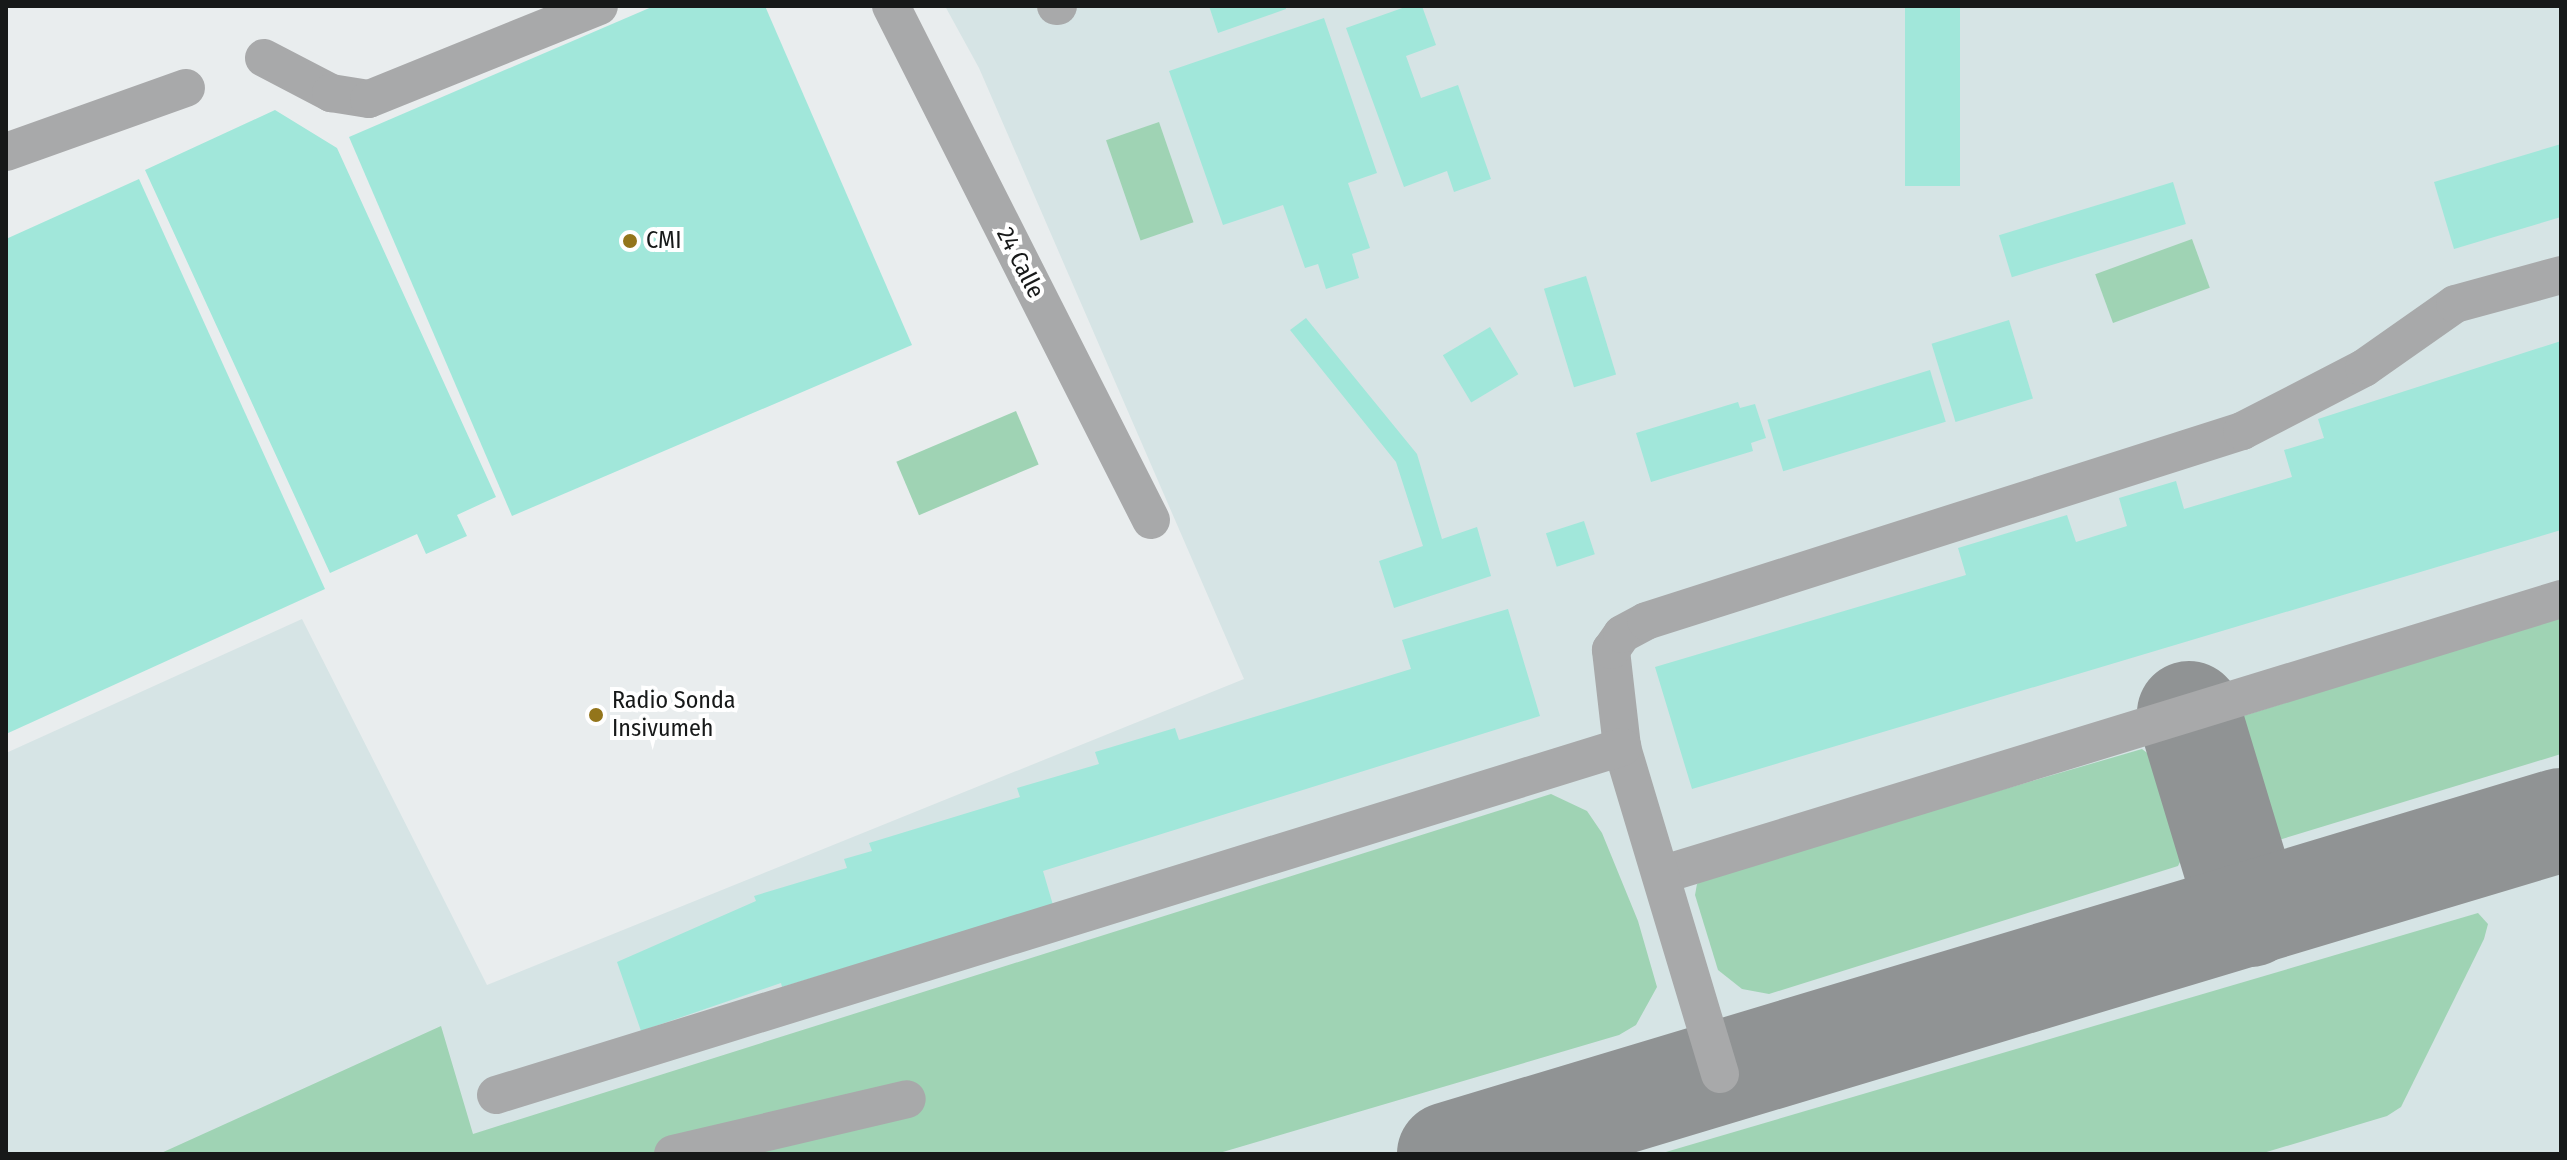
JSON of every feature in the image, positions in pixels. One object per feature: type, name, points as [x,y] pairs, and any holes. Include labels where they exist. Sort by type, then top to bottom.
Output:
[{"type":"street","points":[[264,58],[331,93],[369,99],[599,6]]},
{"type":"street","name":"24 Calle","points":[[891,6],[1151,520]]},
{"type":"street","points":[[6,152],[186,88]]},
{"type":"street","points":[[1720,1074],[1622,747],[1611,650],[1622,634],[1646,621],[2242,431],[2364,368],[2455,304],[2561,275]]},
{"type":"street","points":[[1661,875],[2561,599]]},
{"type":"street","points":[[496,1095],[1622,747]]},
{"type":"street","points":[[673,1154],[907,1099]]},
{"type":"shaded area","points":[[945,6],[2561,6],[2561,1154],[6,1154],[6,753],[302,619],[487,985],[1244,679],[979,68]]},
{"type":"green space","points":[[1159,122],[1194,222],[1141,240],[1106,140]]},
{"type":"green space","points":[[2192,239],[2210,288],[2113,323],[2095,274]]},
{"type":"green space","points":[[1016,411],[1039,464],[919,515],[896,462]]},
{"type":"green space","points":[[2561,617],[2561,754],[2269,843],[2250,831],[2225,748],[2243,716]]},
{"type":"green space","points":[[2142,749],[2168,769],[2190,842],[2178,866],[1769,994],[1742,989],[1718,970],[1695,895],[1697,884],[1709,875]]},
{"type":"green space","points":[[1551,794],[1587,811],[1602,833],[1638,921],[1657,987],[1636,1025],[1619,1035],[1216,1154],[159,1154],[441,1026],[473,1134]]},
{"type":"green space","points":[[2478,913],[2488,924],[2484,939],[2401,1107],[2387,1116],[2260,1154],[1659,1154]]},
{"type":"building","name":"CMI","points":[[654,6],[765,6],[912,345],[512,516],[349,137]]},
{"type":"building","points":[[1209,6],[1285,6],[1286,9],[1218,33]]},
{"type":"building","points":[[1408,6],[1422,6],[1436,45],[1406,56],[1421,98],[1458,85],[1491,179],[1454,192],[1447,171],[1404,187],[1346,28]]},
{"type":"building","points":[[1905,6],[1960,6],[1960,186],[1905,186]]},
{"type":"building","points":[[1324,18],[1377,173],[1348,183],[1370,248],[1352,254],[1359,278],[1326,289],[1318,264],[1305,268],[1283,205],[1223,225],[1169,71]]},
{"type":"building","points":[[275,110],[337,148],[496,497],[457,515],[467,536],[426,554],[417,534],[330,573],[145,170]]},
{"type":"building","points":[[2561,144],[2561,217],[2454,249],[2434,182]]},
{"type":"building","points":[[139,179],[325,589],[6,734],[6,239]]},
{"type":"building","points":[[2173,182],[2186,224],[2012,277],[1999,235]]},
{"type":"building","points":[[1586,276],[1616,374],[1574,387],[1544,289]]},
{"type":"building","points":[[1306,318],[1417,454],[1442,539],[1477,527],[1491,576],[1394,608],[1379,561],[1423,546],[1396,462],[1290,330]]},
{"type":"building","points":[[2009,320],[2033,398],[1956,422],[1932,344]]},
{"type":"building","points":[[1490,327],[1518,374],[1471,402],[1443,355]]},
{"type":"building","points":[[2561,341],[2561,530],[1692,789],[1655,667],[1966,575],[1958,548],[2067,515],[2076,542],[2127,526],[2119,498],[2176,481],[2184,509],[2292,477],[2284,450],[2324,438],[2318,419]]},
{"type":"building","points":[[1930,370],[1946,422],[1783,471],[1767,420]]},
{"type":"building","points":[[1738,402],[1740,408],[1755,404],[1766,438],[1751,443],[1753,451],[1651,482],[1636,433]]},
{"type":"building","points":[[1584,521],[1595,554],[1557,567],[1546,533]]},
{"type":"building","points":[[1508,609],[1540,716],[1043,871],[1053,905],[782,987],[781,983],[641,1031],[617,962],[756,901],[754,896],[847,868],[844,859],[872,851],[869,843],[1020,797],[1017,788],[1099,764],[1095,752],[1175,728],[1179,740],[1411,669],[1402,640]]},
{"type":"taxiway","points":[[2189,713],[2250,915]]},
{"type":"taxiway","points":[[1449,1154],[2561,820]]},
{"type":"place","name":"CMI","points":[[630,241]]},
{"type":"place","name":"Radio Sonda Insivumeh","points":[[596,715]]}]
